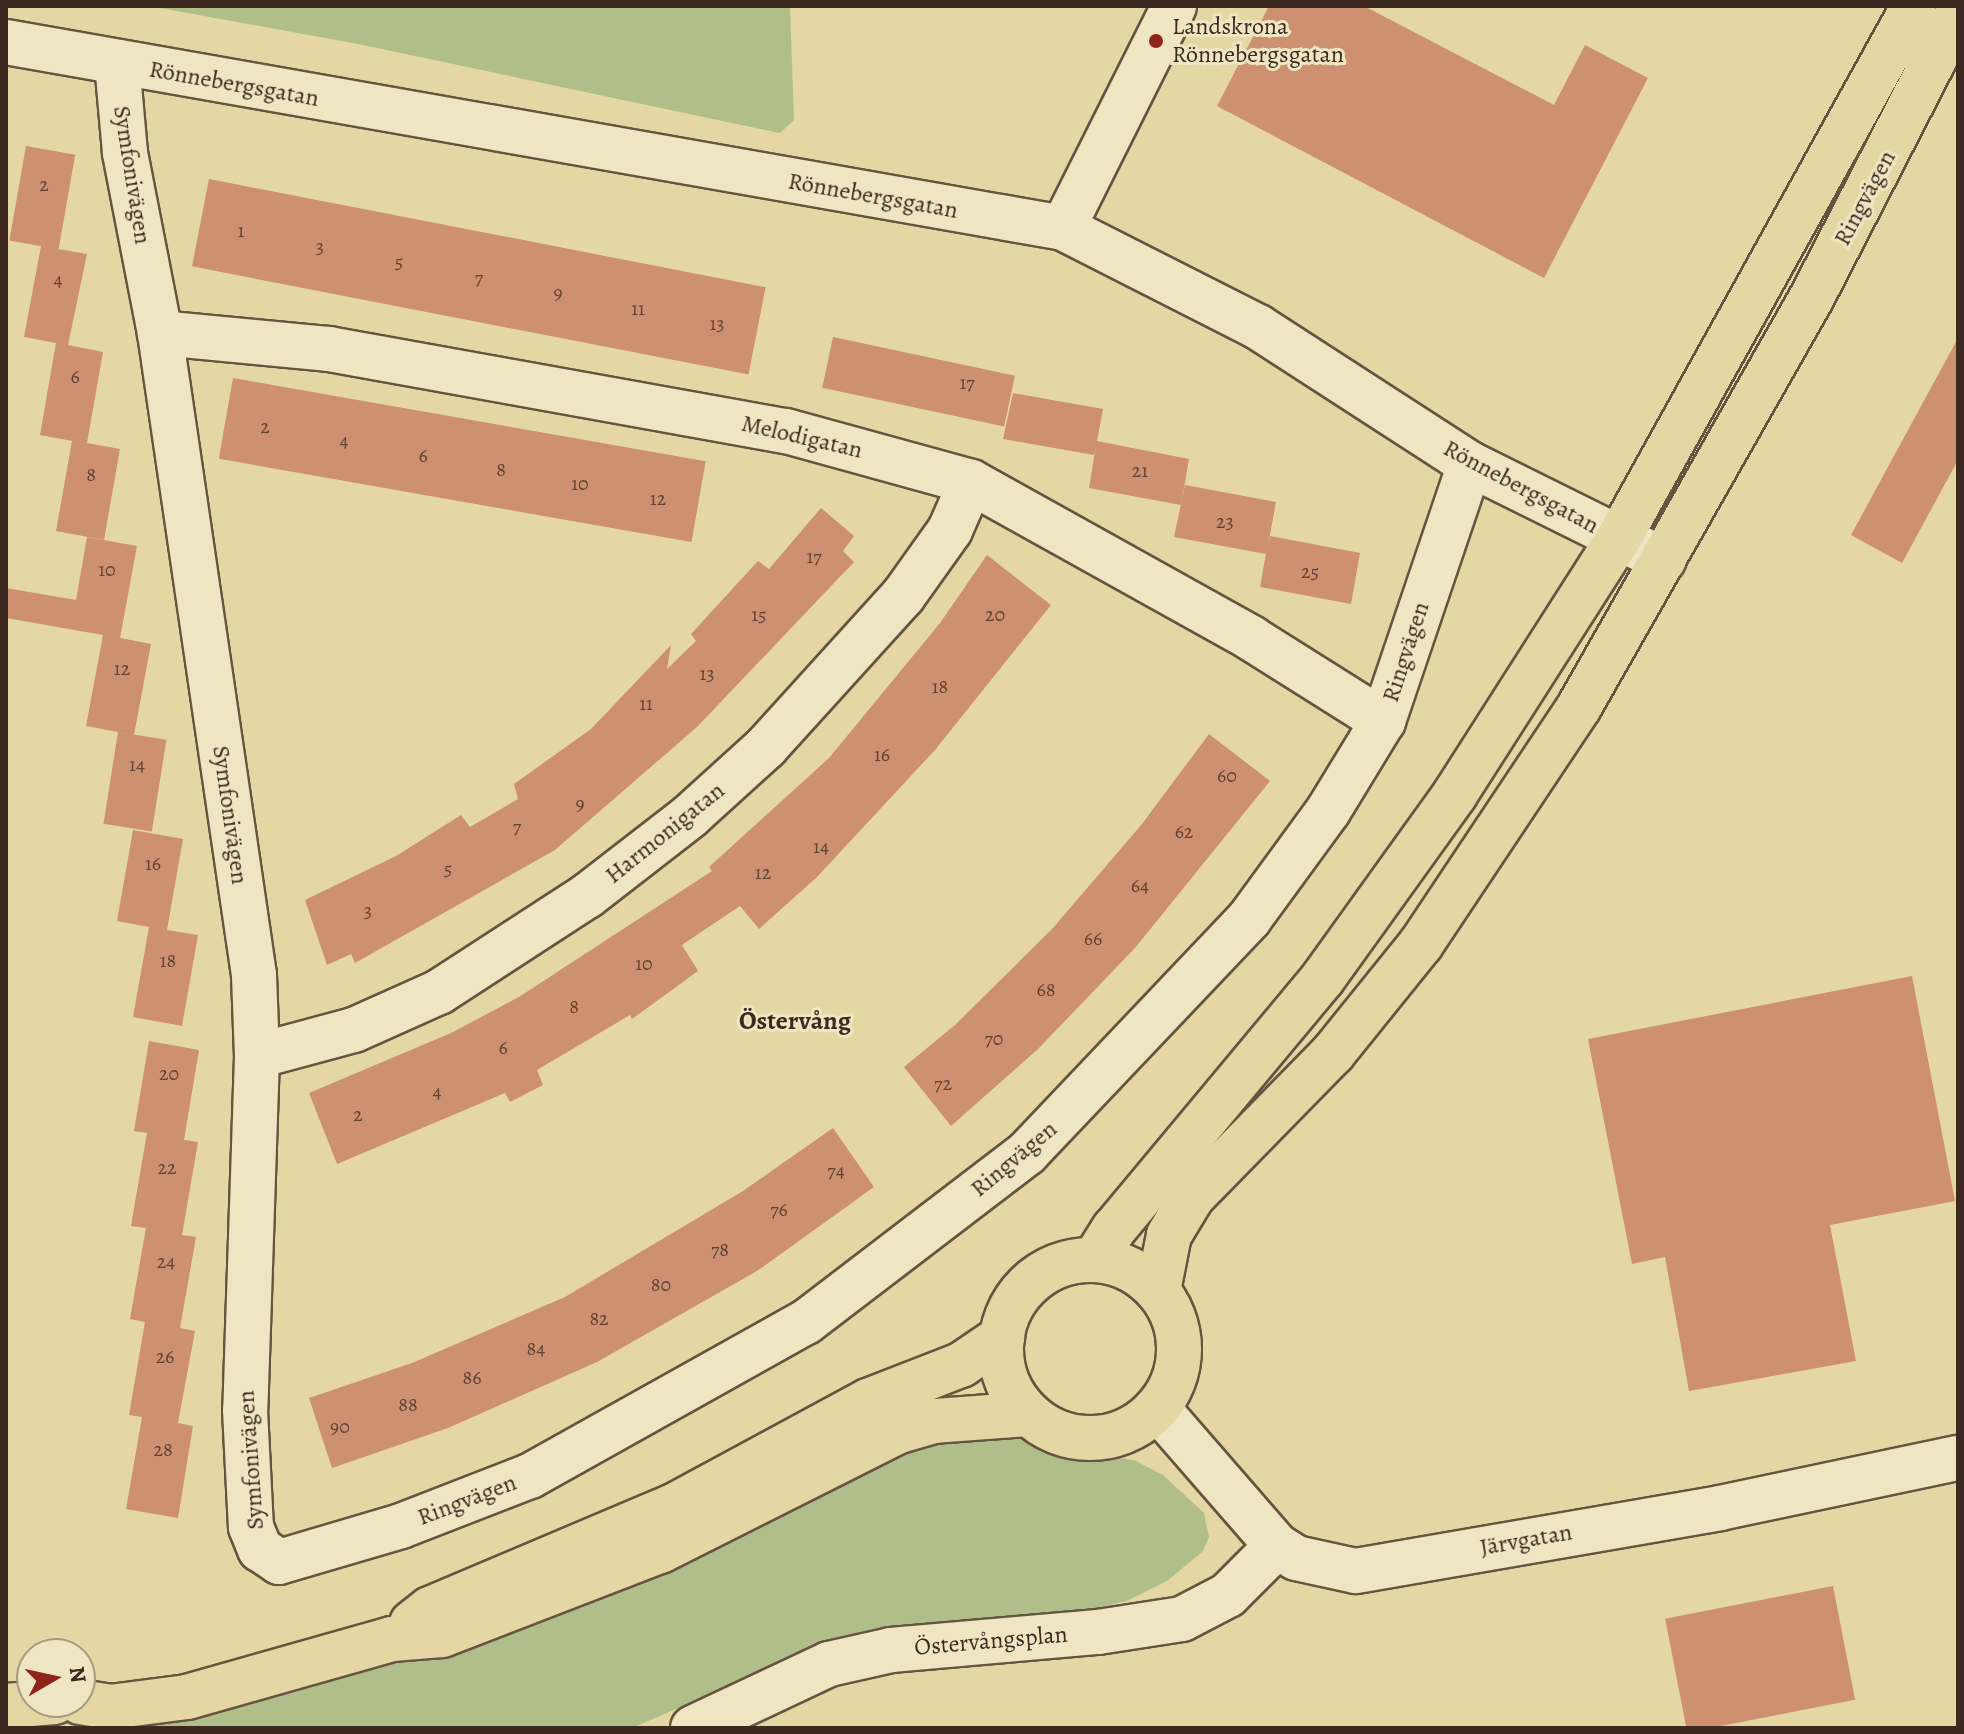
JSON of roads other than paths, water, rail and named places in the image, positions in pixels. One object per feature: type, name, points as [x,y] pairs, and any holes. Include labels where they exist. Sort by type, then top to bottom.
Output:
[{"type":"main road","name":"Ringvägen","points":[[1095,1259],[1114,1229],[1246,1077],[1390,889],[1619,538],[1669,439],[1832,159],[1914,6]]},
{"type":"main road","name":"Ringvägen","points":[[1158,1291],[1169,1235],[1192,1197],[1333,1053],[1421,944],[1501,830],[1663,560],[1812,297],[1958,13]]},
{"type":"main road","points":[[1095,1259],[1130,1268],[1158,1291],[1176,1322],[1179,1340],[1175,1377],[1157,1408],[1132,1428],[1102,1437],[1056,1431],[1029,1414],[1007,1379],[1002,1337],[1011,1309],[1028,1285],[1066,1263],[1095,1259]]},
{"type":"main road","points":[[392,1639],[430,1609],[674,1506],[868,1401],[961,1365],[1002,1337]]},
{"type":"main road","points":[[96,1711],[187,1697],[392,1639],[442,1635],[593,1579],[899,1431],[934,1421],[1029,1414]]},
{"type":"street","points":[[1063,228],[1174,6]]},
{"type":"street","name":"Rönnebergsgatan","points":[[6,42],[1063,228],[1258,327],[1470,464],[1663,560]]},
{"type":"street","name":"Symfonivägen","points":[[117,63],[125,153],[160,333],[254,975],[257,1056],[245,1410],[251,1527],[260,1549],[279,1562]]},
{"type":"street","name":"Melodigatan","points":[[160,333],[329,349],[786,431],[971,482],[1251,638],[1383,721]]},
{"type":"street","name":"Ringvägen","points":[[279,1562],[401,1526],[530,1476],[806,1322],[1027,1153],[1132,1047],[1249,919],[1328,811],[1383,721],[1470,464]]},
{"type":"street","name":"Harmonigatan","points":[[257,1056],[354,1030],[439,992],[587,896],[690,816],[766,747],[903,596],[950,530],[971,482]]},
{"type":"street","name":"Järvgatan","points":[[1157,1408],[1277,1546],[1308,1562],[1356,1571],[1720,1508],[1958,1458]]},
{"type":"street","name":"Östervångsplan","points":[[693,1728],[829,1664],[891,1650],[1098,1632],[1182,1619],[1228,1595],[1277,1546]]},
{"type":"place","name":"Landskrona Rönnebergsgatan","points":[[1156,41]]},
{"type":"district","name":"Östervång","points":[[795,1021]]}]
